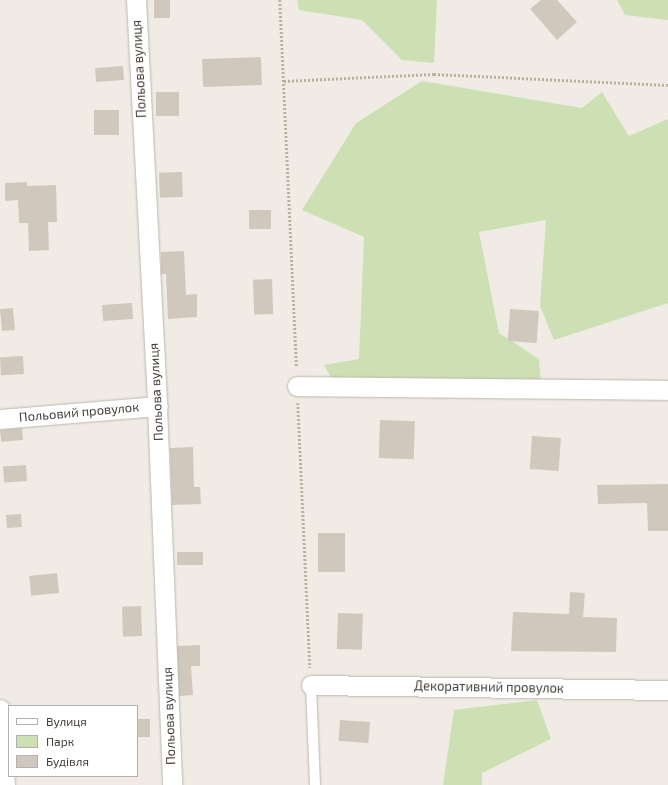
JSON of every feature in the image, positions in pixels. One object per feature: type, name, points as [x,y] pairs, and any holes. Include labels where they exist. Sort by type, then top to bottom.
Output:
[{"type":"street","name":"Польова вулиця","points":[[136,0],[157,406],[172,785]]},
{"type":"street","points":[[297,386],[668,390]]},
{"type":"street","name":"Польовий провулок","points":[[0,419],[157,406]]},
{"type":"street","name":"Декоративний провулок","points":[[311,685],[668,690]]},
{"type":"street","points":[[0,709],[5,785]]},
{"type":"lane","points":[[311,685],[316,785]]},
{"type":"path","points":[[280,0],[311,685]]},
{"type":"path","points":[[284,82],[434,74],[668,84]]},
{"type":"green space","points":[[297,0],[437,0],[434,63],[402,60],[362,20],[299,10]]},
{"type":"green space","points":[[617,0],[668,0],[668,20],[625,15]]},
{"type":"green space","points":[[422,81],[582,108],[602,92],[629,136],[668,119],[668,303],[554,340],[540,306],[546,220],[479,232],[499,333],[539,359],[541,383],[332,379],[324,365],[359,359],[364,237],[302,210],[356,123]]},
{"type":"green space","points":[[537,700],[551,739],[482,773],[482,785],[443,785],[454,710]]},
{"type":"building","points":[[154,0],[170,0],[170,18],[154,18]]},
{"type":"building","points":[[541,0],[557,0],[577,22],[557,40],[530,9]]},
{"type":"building","points":[[261,57],[262,85],[203,87],[202,59]]},
{"type":"building","points":[[123,66],[124,80],[96,82],[95,68]]},
{"type":"building","points":[[156,92],[179,92],[179,116],[156,116]]},
{"type":"building","points":[[94,110],[119,110],[119,135],[94,135]]},
{"type":"building","points":[[182,172],[183,197],[160,198],[159,173]]},
{"type":"building","points":[[27,182],[27,186],[56,185],[57,222],[48,222],[49,250],[29,251],[28,223],[19,223],[18,200],[5,201],[5,183]]},
{"type":"building","points":[[249,210],[271,210],[271,229],[249,229]]},
{"type":"building","points":[[184,251],[186,295],[197,294],[197,317],[168,319],[166,274],[161,274],[161,252]]},
{"type":"building","points":[[272,279],[273,314],[254,315],[253,280]]},
{"type":"building","points":[[132,303],[133,319],[103,321],[102,305]]},
{"type":"building","points":[[13,308],[15,330],[2,331],[0,309]]},
{"type":"building","points":[[510,309],[539,311],[537,343],[508,341]]},
{"type":"building","points":[[23,356],[24,374],[1,375],[0,357]]},
{"type":"building","points":[[380,420],[415,421],[414,459],[379,458]]},
{"type":"building","points":[[22,428],[23,440],[1,442],[0,430]]},
{"type":"building","points":[[532,436],[561,438],[559,471],[530,469]]},
{"type":"building","points":[[193,447],[194,487],[200,487],[201,504],[172,505],[170,448]]},
{"type":"building","points":[[26,465],[27,481],[4,483],[3,467]]},
{"type":"building","points":[[668,484],[668,531],[648,531],[647,503],[598,504],[597,485]]},
{"type":"building","points":[[21,514],[22,527],[7,528],[6,515]]},
{"type":"building","points":[[318,533],[345,533],[345,572],[318,572]]},
{"type":"building","points":[[177,552],[203,552],[203,565],[177,565]]},
{"type":"building","points":[[57,573],[59,593],[31,596],[29,576]]},
{"type":"building","points":[[570,592],[585,593],[583,617],[617,618],[616,652],[511,651],[513,612],[569,614]]},
{"type":"building","points":[[141,606],[142,636],[123,637],[122,607]]},
{"type":"building","points":[[338,613],[363,614],[362,650],[337,649]]},
{"type":"building","points":[[200,645],[200,666],[191,666],[193,695],[179,696],[177,646]]},
{"type":"building","points":[[138,719],[150,719],[150,737],[138,737]]},
{"type":"building","points":[[340,720],[370,722],[368,743],[339,741]]}]
